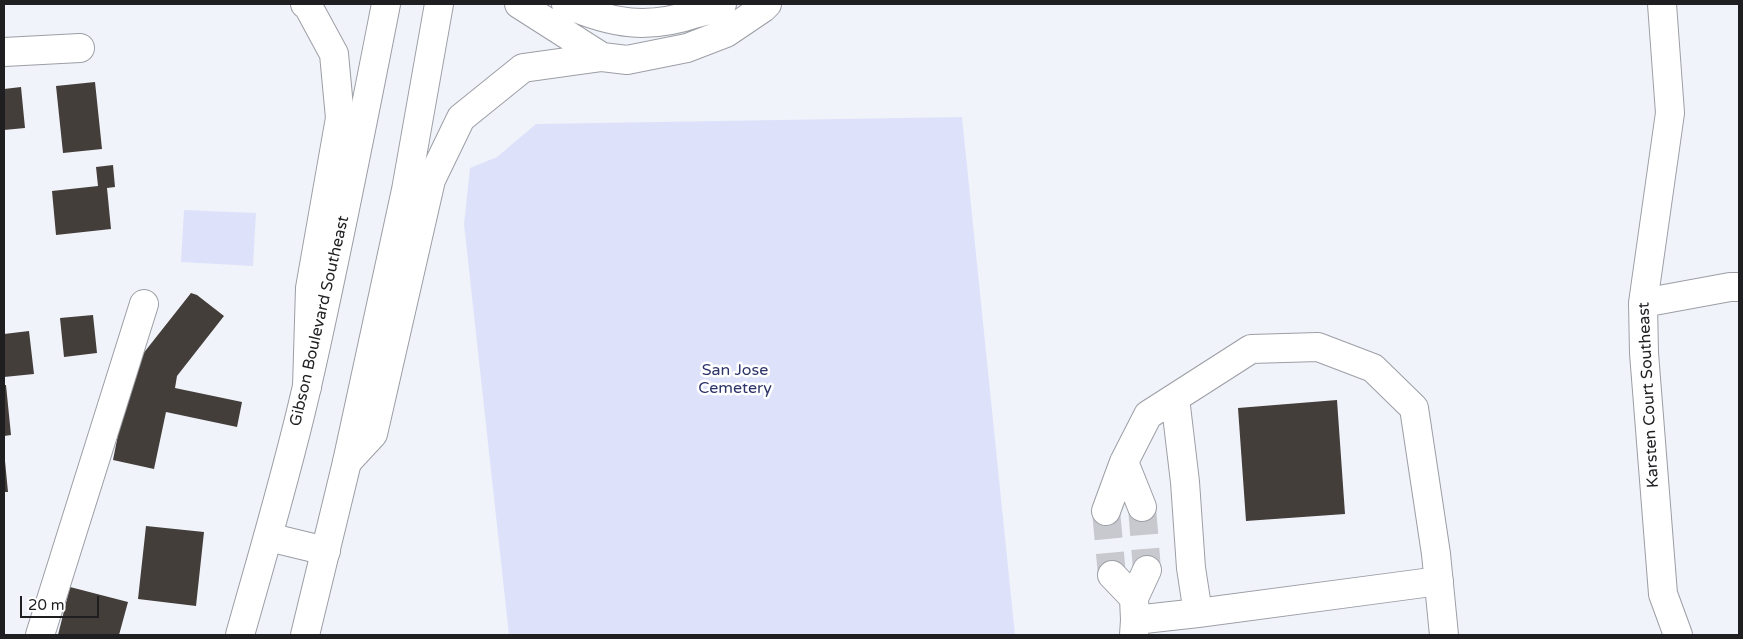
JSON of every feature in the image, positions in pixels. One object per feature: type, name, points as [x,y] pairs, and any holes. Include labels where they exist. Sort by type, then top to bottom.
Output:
[{"type":"main road","points":[[305,4],[308,6],[334,54],[340,118],[310,288],[307,387]]},
{"type":"main road","name":"Gibson Boulevard Southeast","points":[[240,635],[307,387],[358,149],[386,4]]},
{"type":"main road","points":[[305,635],[347,462],[406,190],[439,4]]},
{"type":"main road","points":[[519,4],[602,57]]},
{"type":"main road","points":[[566,4],[600,18],[634,24],[676,20],[722,4]]},
{"type":"main road","points":[[347,462],[373,434],[431,180],[461,118],[522,68],[602,57],[627,60],[687,48],[726,33],[767,4]]},
{"type":"main road","name":"Karsten Court Southeast","points":[[1662,4],[1670,113],[1643,303],[1644,353],[1663,594],[1678,635]]},
{"type":"main road","points":[[4,52],[80,48]]},
{"type":"main road","points":[[1643,303],[1739,287]]},
{"type":"main road","points":[[40,635],[144,304]]},
{"type":"main road","points":[[1106,511],[1124,462],[1148,415],[1251,349],[1318,347],[1373,368],[1414,408],[1436,554],[1444,635]]},
{"type":"main road","points":[[1174,398],[1185,482],[1191,568],[1198,613]]},
{"type":"main road","points":[[1124,462],[1142,507]]},
{"type":"main road","points":[[268,537],[326,551]]},
{"type":"main road","points":[[1134,618],[1147,570]]},
{"type":"main road","points":[[1112,575],[1134,618]]},
{"type":"main road","points":[[1134,618],[1198,613],[1439,581]]},
{"type":"green space","name":"San Jose Cemetery","points":[[962,117],[1015,635],[509,635],[464,224],[470,168],[497,157],[536,124]]},
{"type":"green space","points":[[184,210],[256,213],[253,266],[181,262]]},
{"type":"building","points":[[95,82],[102,149],[63,153],[56,86]]},
{"type":"building","points":[[21,87],[25,128],[4,130],[4,89]]},
{"type":"building","points":[[113,165],[115,187],[107,188],[111,229],[56,235],[52,191],[98,186],[96,167]]},
{"type":"building","points":[[191,293],[197,295],[224,316],[177,376],[175,388],[242,402],[237,427],[166,412],[154,469],[113,460],[131,369]]},
{"type":"building","points":[[93,315],[97,353],[64,357],[60,318]]},
{"type":"building","points":[[29,331],[34,374],[4,377],[4,334]]},
{"type":"building","points":[[4,385],[6,385],[11,435],[4,436]]},
{"type":"building","points":[[1337,400],[1345,514],[1246,521],[1238,408]]},
{"type":"building","points":[[5,461],[8,492],[4,492]]},
{"type":"building","points":[[146,526],[204,532],[196,606],[138,599]]},
{"type":"building","points":[[70,587],[128,602],[119,635],[58,635]]},
{"type":"tunnel","points":[[1142,507],[1147,570]]},
{"type":"tunnel","points":[[1106,511],[1112,575]]}]
